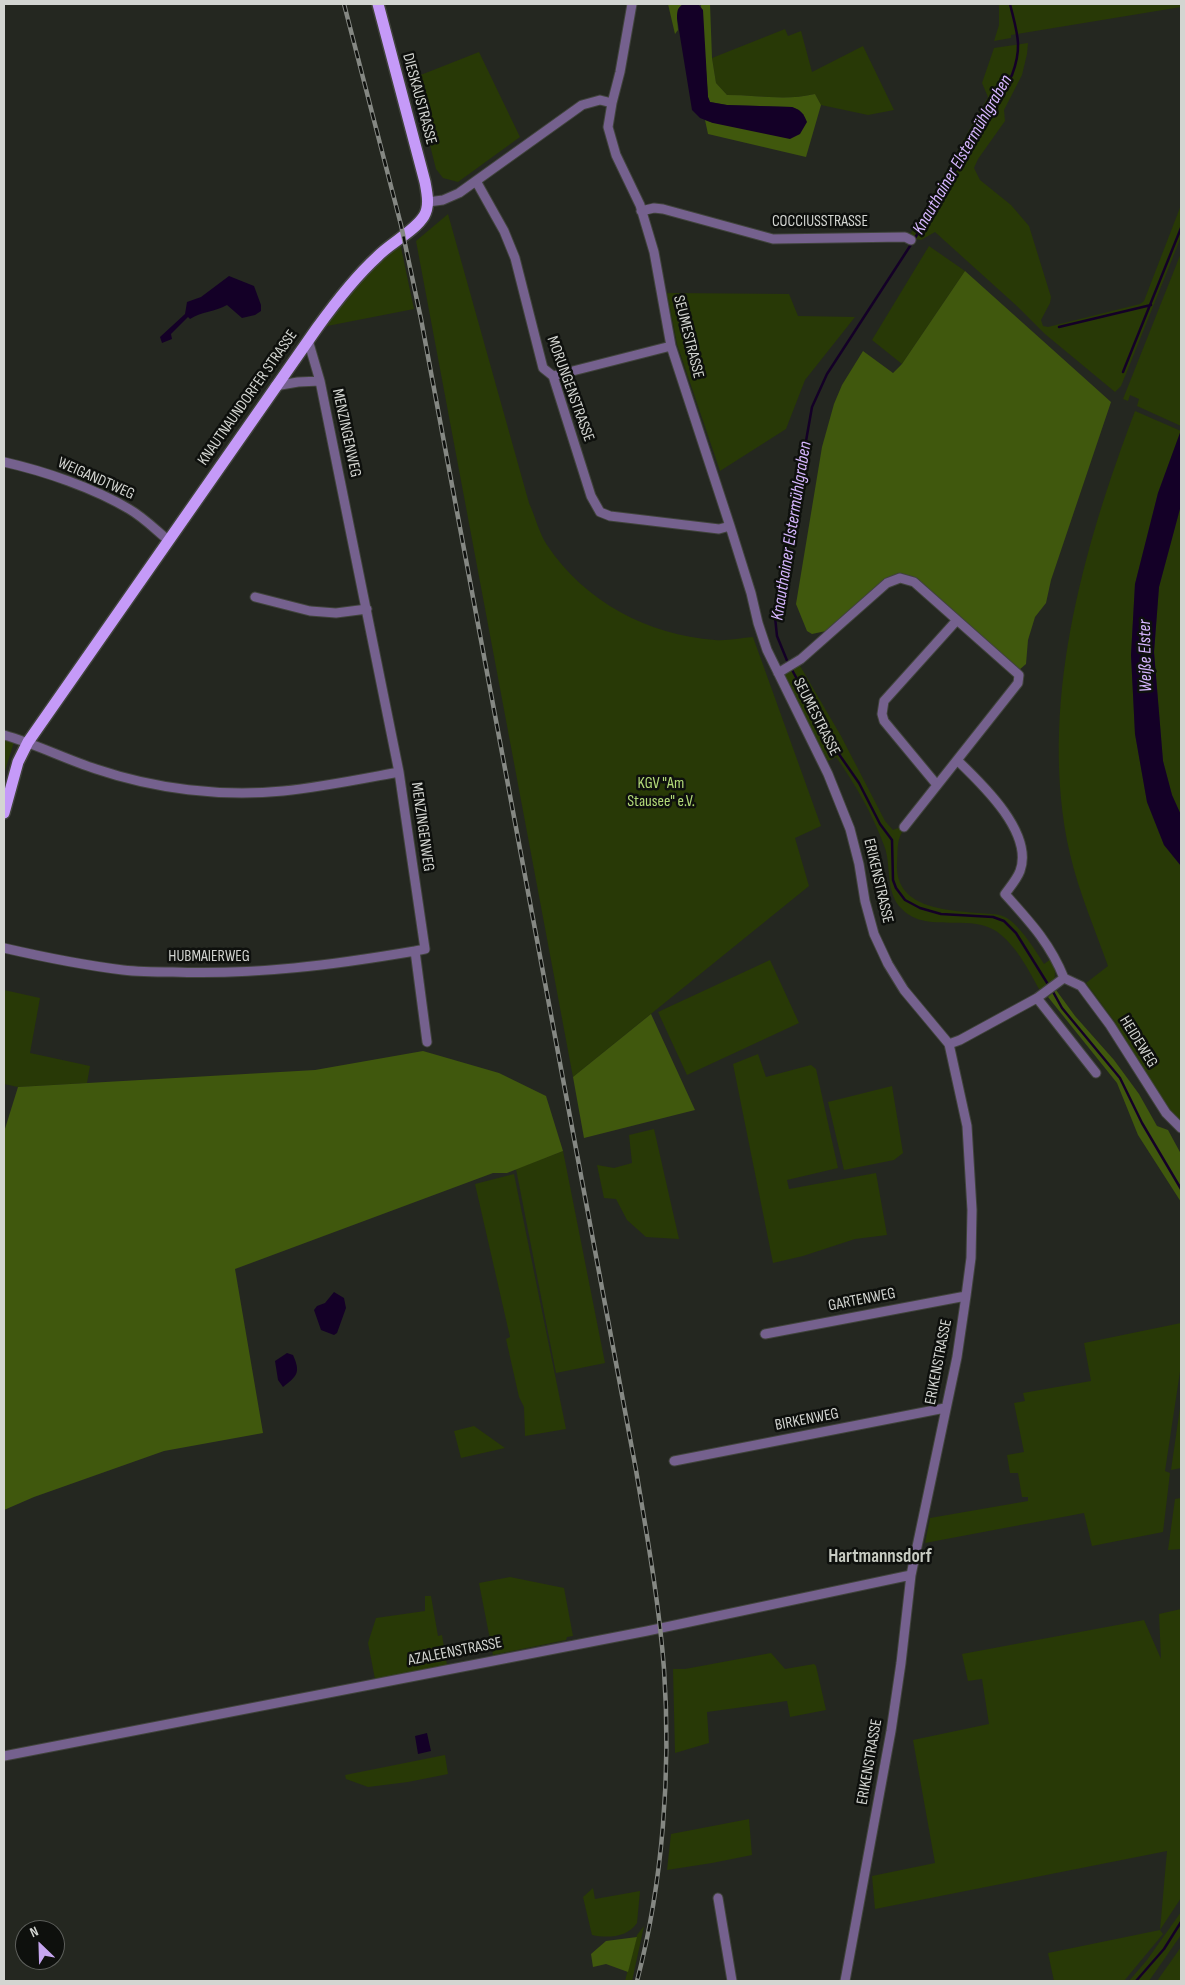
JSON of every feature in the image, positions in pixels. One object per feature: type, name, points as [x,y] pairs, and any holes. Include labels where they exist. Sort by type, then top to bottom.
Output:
[{"type":"main road","name":"DIESKAUSTRASSE","points":[[378,4],[425,182],[428,202]]},
{"type":"main road","name":"KNAUTNAUNDORFER STRASSE","points":[[4,813],[18,762],[28,742],[168,540],[346,288],[378,255],[420,221],[424,216],[428,202]]},
{"type":"street","name":"SEUMESTRASSE","points":[[632,4],[608,127],[616,155],[641,211],[654,252],[671,346],[730,526],[751,593],[758,623],[778,673],[828,774]]},
{"type":"street","points":[[428,202],[450,198],[582,105],[600,100],[612,103]]},
{"type":"street","name":"MORUNGENSTRASSE","points":[[476,181],[504,231],[511,249],[544,368],[553,376],[591,496],[600,512],[610,516],[718,529],[730,526]]},
{"type":"street","name":"COCCIUSSTRASSE","points":[[641,211],[654,208],[663,209],[773,239],[905,237],[911,240]]},
{"type":"street","name":"MENZINGENWEG","points":[[308,340],[320,381],[399,772],[425,949],[415,951]]},
{"type":"street","points":[[553,376],[671,346]]},
{"type":"street","name":"MENZINGENWEG","points":[[276,386],[320,381]]},
{"type":"street","name":"WEIGANDTWEG","points":[[4,462],[32,468],[88,489],[129,509],[168,540]]},
{"type":"street","name":"SEUMESTRASSE","points":[[778,673],[796,663],[887,584],[900,578],[914,582],[957,620]]},
{"type":"street","points":[[255,596],[310,611],[336,613],[367,610]]},
{"type":"street","points":[[904,827],[1018,683],[1019,675],[957,620],[884,701],[882,714],[884,721],[937,785]]},
{"type":"street","points":[[4,735],[28,742],[96,769],[175,788],[236,792],[281,791],[322,786],[399,772]]},
{"type":"street","points":[[950,1044],[1037,998],[1064,978],[1055,956],[1039,932],[1005,894],[1020,871],[1022,863],[1020,841],[1016,830],[986,788],[957,760]]},
{"type":"street","name":"ERIKENSTRASSE","points":[[828,774],[852,835],[865,901],[874,934],[888,964],[904,990],[950,1044],[967,1126],[972,1210],[971,1258],[957,1357],[911,1575],[891,1731],[845,1981]]},
{"type":"street","name":"HUBMAIERWEG","points":[[4,948],[55,960],[125,970],[206,973],[300,969],[415,951]]},
{"type":"street","points":[[415,951],[427,1042]]},
{"type":"street","name":"HEIDEWEG","points":[[1064,978],[1081,986],[1110,1025],[1166,1113],[1181,1128]]},
{"type":"street","points":[[1037,998],[1096,1073]]},
{"type":"street","name":"GARTENWEG","points":[[765,1334],[966,1296]]},
{"type":"street","name":"BIRKENWEG","points":[[674,1461],[945,1408]]},
{"type":"street","name":"AZALEENSTRASSE","points":[[4,1756],[638,1633],[911,1575]]},
{"type":"street","points":[[718,1898],[732,1981]]},
{"type":"green space","points":[[668,4],[685,4],[681,5],[677,18],[678,30],[675,34]]},
{"type":"green space","points":[[698,4],[710,4],[712,58],[716,83],[727,95],[793,97],[815,94],[821,105],[806,157],[708,134],[705,120],[713,123],[804,115],[792,107],[727,105],[710,102],[708,97],[701,5]]},
{"type":"green space","points":[[999,4],[1181,4],[1181,7],[1011,35],[1011,38],[994,41],[999,25]]},
{"type":"green space","points":[[785,29],[788,36],[801,31],[812,72],[863,46],[894,110],[868,115],[821,105],[815,94],[793,97],[727,95],[716,83],[712,58]]},
{"type":"green space","points":[[1028,43],[1022,75],[1004,110],[1005,121],[978,159],[974,168],[980,180],[1011,205],[1029,226],[1051,297],[1041,320],[1043,326],[1048,327],[1140,304],[1144,301],[1181,205],[1181,237],[1121,386],[1115,392],[1045,334],[935,232],[921,240],[911,238],[910,235],[988,97],[982,83],[994,48]]},
{"type":"green space","points":[[479,52],[520,137],[458,182],[443,178],[436,169],[413,78]]},
{"type":"green space","name":"KGV \"Am Stausee\" e.V.","points":[[448,214],[529,503],[547,545],[562,565],[599,599],[642,623],[690,637],[729,640],[753,637],[821,826],[795,838],[809,886],[573,1077],[416,241]]},
{"type":"green space","points":[[400,243],[414,309],[322,327],[361,277]]},
{"type":"green space","points":[[929,246],[965,271],[902,364],[872,340]]},
{"type":"green space","points":[[1181,253],[1181,426],[1137,406],[1139,399],[1130,395],[1128,401],[1123,399]]},
{"type":"green space","points":[[965,271],[1111,402],[1051,580],[1046,603],[1035,617],[1028,640],[1026,664],[1019,670],[900,575],[826,631],[812,634],[807,631],[796,604],[822,447],[834,404],[842,385],[863,351],[893,373],[902,364]]},
{"type":"green space","points":[[667,293],[789,294],[798,316],[855,317],[805,380],[786,429],[720,471],[677,344]]},
{"type":"green space","points":[[1135,411],[1181,431],[1158,493],[1135,584],[1131,655],[1135,734],[1147,802],[1164,845],[1181,866],[1181,1122],[1163,1101],[1114,1021],[1086,983],[1108,966],[1083,897],[1070,854],[1061,799],[1059,742],[1062,686],[1071,629],[1098,517]]},
{"type":"green space","points":[[1181,505],[1181,815],[1172,795],[1163,761],[1154,652],[1159,587]]},
{"type":"green space","points":[[799,664],[841,736],[885,821],[893,830],[898,828],[903,831],[898,842],[897,864],[899,879],[904,890],[924,904],[937,908],[995,914],[1010,920],[1027,938],[1044,964],[1051,959],[1055,974],[1053,982],[1049,986],[1039,989],[1010,943],[996,931],[972,923],[921,920],[909,915],[899,906],[890,886],[885,848],[869,812],[857,789],[836,757],[828,761],[784,679],[788,670]]},
{"type":"green space","points":[[4,739],[14,742],[4,774]]},
{"type":"green space","points":[[770,960],[799,1023],[687,1075],[658,1012]]},
{"type":"green space","points":[[4,990],[40,998],[30,1053],[90,1066],[87,1083],[18,1087],[4,1084]]},
{"type":"green space","points":[[1056,990],[1075,1016],[1114,1060],[1139,1094],[1157,1126],[1168,1130],[1181,1154],[1181,1202],[1138,1135],[1117,1083],[1048,997]]},
{"type":"green space","points":[[651,1014],[695,1110],[584,1138],[573,1077]]},
{"type":"green space","points":[[423,1051],[499,1073],[546,1096],[563,1151],[507,1173],[493,1173],[235,1269],[263,1433],[164,1451],[34,1497],[4,1510],[4,1132],[18,1087],[315,1070]]},
{"type":"green space","points":[[758,1054],[766,1077],[811,1065],[816,1069],[838,1168],[787,1180],[789,1189],[876,1173],[887,1235],[855,1239],[803,1256],[773,1263],[733,1064]]},
{"type":"green space","points":[[892,1086],[903,1153],[894,1160],[844,1170],[828,1102]]},
{"type":"green space","points":[[654,1129],[679,1239],[646,1237],[627,1220],[616,1199],[604,1198],[597,1165],[614,1168],[632,1163],[629,1135]]},
{"type":"green space","points":[[563,1151],[605,1363],[556,1373],[516,1169]]},
{"type":"green space","points":[[514,1174],[566,1429],[525,1436],[524,1407],[519,1397],[506,1339],[510,1337],[475,1184]]},
{"type":"green space","points":[[1181,1323],[1181,1365],[1165,1471],[1170,1473],[1163,1532],[1092,1546],[1084,1513],[925,1543],[930,1518],[1028,1501],[1028,1497],[1022,1497],[1018,1473],[1010,1473],[1007,1455],[1024,1452],[1014,1403],[1025,1401],[1023,1393],[1091,1381],[1084,1343]]},
{"type":"green space","points":[[1181,1401],[1181,1468],[1171,1470]]},
{"type":"green space","points":[[474,1426],[505,1448],[461,1458],[454,1431]]},
{"type":"green space","points":[[1181,1498],[1181,1549],[1168,1550],[1175,1499]]},
{"type":"green space","points":[[510,1577],[564,1588],[573,1636],[567,1637],[566,1640],[493,1655],[479,1583]]},
{"type":"green space","points":[[425,1596],[431,1596],[438,1636],[442,1635],[447,1665],[375,1679],[368,1643],[376,1618],[425,1611]]},
{"type":"green space","points":[[1181,1609],[1181,1898],[1160,1930],[1167,1851],[875,1909],[872,1876],[935,1863],[913,1740],[989,1724],[982,1679],[968,1681],[962,1654],[1144,1620],[1161,1659],[1159,1614]]},
{"type":"green space","points":[[771,1653],[785,1669],[814,1664],[816,1666],[826,1710],[790,1717],[787,1701],[707,1712],[709,1743],[675,1753],[673,1669],[685,1669]]},
{"type":"green space","points":[[445,1755],[448,1774],[408,1782],[368,1787],[346,1779],[345,1775]]},
{"type":"green space","points":[[749,1819],[752,1855],[667,1870],[671,1834]]},
{"type":"green space","points":[[593,1888],[595,1899],[640,1891],[637,1923],[633,1928],[616,1936],[592,1935],[583,1897]]},
{"type":"green space","points":[[1181,1912],[1181,1935],[1149,1981],[1129,1981],[1147,1960]]},
{"type":"green space","points":[[644,1926],[632,1981],[625,1981],[637,1935]]},
{"type":"green space","points":[[1160,1930],[1163,1934],[1124,1981],[1054,1981],[1048,1953]]},
{"type":"green space","points":[[637,1937],[628,1972],[606,1964],[593,1967],[591,1954],[606,1941]]},
{"type":"green space","points":[[1181,1947],[1181,1981],[1157,1981]]},
{"type":"water","points":[[685,4],[698,4],[703,10],[708,97],[710,102],[727,105],[792,107],[798,109],[807,122],[800,134],[790,139],[713,123],[700,118],[692,110],[677,18],[678,9]]},
{"type":"water","points":[[229,276],[254,286],[261,305],[261,311],[255,315],[242,318],[227,305],[190,319],[188,317],[171,334],[172,339],[162,343],[160,337],[185,314],[187,302],[201,297]]},
{"type":"water","name":"Weiße Elster","points":[[1181,430],[1181,505],[1159,587],[1154,652],[1163,761],[1172,795],[1181,815],[1181,866],[1164,845],[1147,802],[1135,734],[1131,655],[1135,584],[1158,493]]},
{"type":"water","points":[[334,1292],[344,1298],[346,1308],[337,1333],[334,1335],[321,1330],[314,1310],[317,1306],[325,1303]]},
{"type":"water","points":[[287,1353],[293,1355],[297,1370],[292,1380],[283,1387],[278,1380],[275,1361]]},
{"type":"water","points":[[427,1733],[431,1751],[418,1754],[415,1736]]},
{"type":"waterway","name":"Knauthainer Elstermühlgraben","points":[[788,663],[777,636],[775,617],[812,407],[827,374],[912,243],[1012,75],[1017,56],[1018,39],[1010,4]]},
{"type":"waterway","points":[[1123,372],[1181,228]]},
{"type":"waterway","points":[[1059,327],[1151,305]]},
{"type":"waterway","name":"Knauthainer Elstermühlgraben","points":[[791,668],[834,747],[859,783],[880,824],[892,840],[893,880],[896,888],[905,900],[920,908],[941,914],[993,917],[1004,921],[1016,933],[1049,986]]},
{"type":"waterway","name":"Knauthainer Elstermühlgraben","points":[[1052,990],[1062,1008],[1120,1078],[1142,1123],[1181,1189]]},
{"type":"waterway","name":"Knauthainer Elstermühlgraben","points":[[1136,1981],[1164,1949],[1181,1922]]},
{"type":"railway","points":[[344,4],[401,225],[421,319],[636,1470],[652,1569],[664,1669],[666,1708],[665,1786],[659,1866],[646,1943],[637,1981]]},
{"type":"district","name":"Hartmannsdorf","points":[[880,1557]]}]
